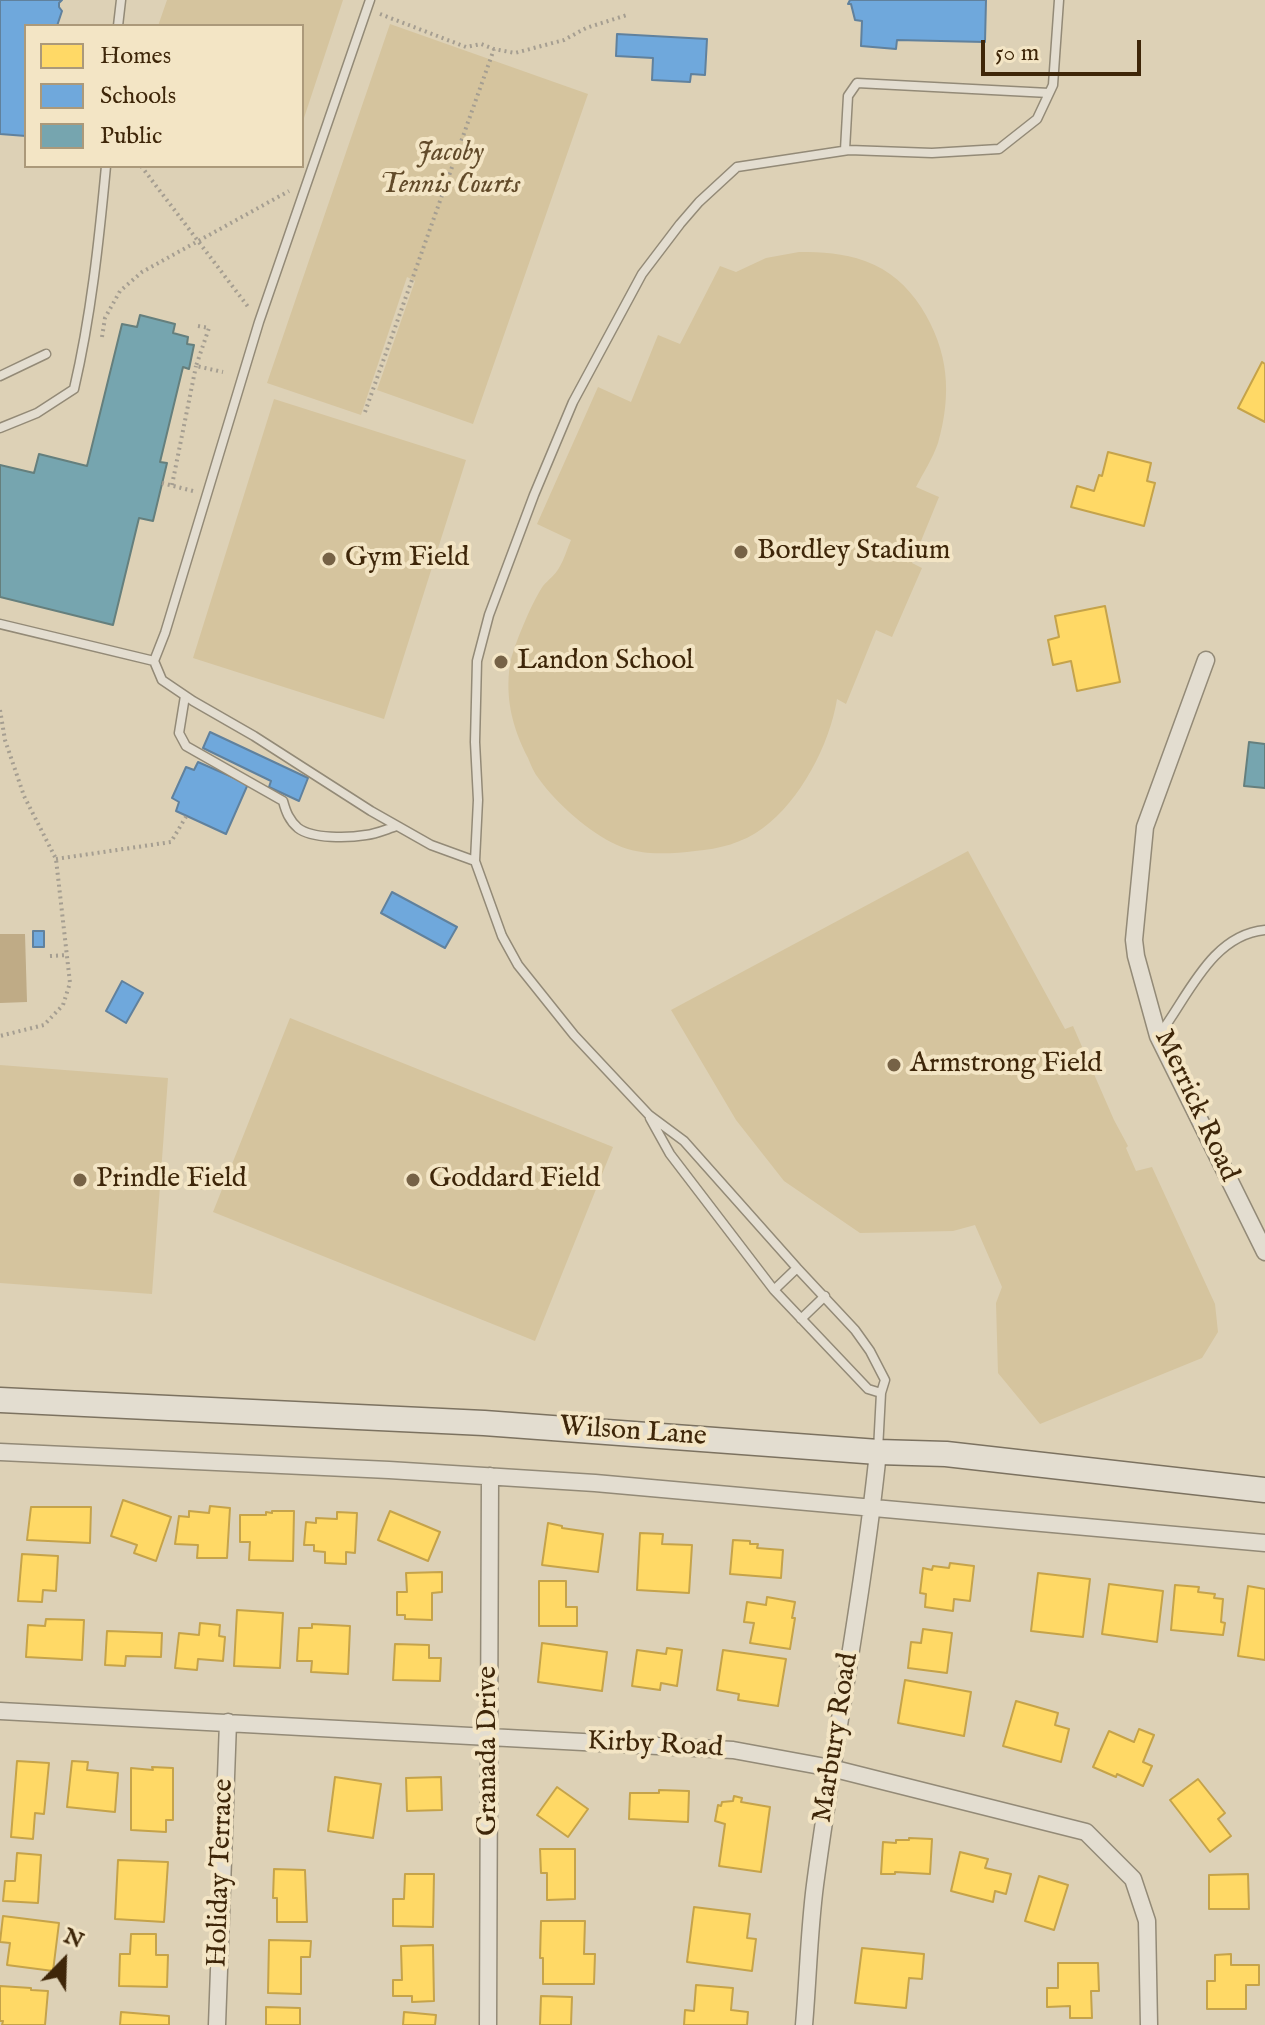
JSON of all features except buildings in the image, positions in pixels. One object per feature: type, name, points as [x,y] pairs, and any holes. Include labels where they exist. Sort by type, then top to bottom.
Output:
[{"type":"main road","name":"Wilson Lane","points":[[0,1400],[484,1423],[878,1452],[946,1454],[1265,1490]]},
{"type":"street","name":"Merrick Road","points":[[1206,660],[1145,827],[1134,940],[1158,1036],[1265,1252]]},
{"type":"street","name":"Wilson Lane","points":[[0,1452],[595,1483],[1265,1543]]},
{"type":"street","name":"Marbury Road","points":[[804,2025],[814,1890],[878,1452]]},
{"type":"street","name":"Granada Drive","points":[[488,2025],[490,1476]]},
{"type":"street","name":"Kirby Road","points":[[0,1711],[733,1750],[831,1768],[1086,1832],[1133,1879],[1147,1921],[1149,2025]]},
{"type":"street","name":"Holiday Terrace","points":[[217,2025],[228,1722]]},
{"type":"lane","points":[[118,24],[121,0]]},
{"type":"lane","points":[[370,0],[259,322],[154,661],[162,680],[185,696],[397,826],[431,845],[475,861]]},
{"type":"lane","points":[[878,1452],[881,1393],[885,1380],[855,1330],[684,1141],[649,1115],[574,1035],[518,965],[502,936],[475,861],[477,661],[489,615],[573,402],[642,274],[699,202],[737,167],[845,150],[932,153],[999,149],[1037,119],[1053,85],[1059,0]]},
{"type":"lane","points":[[845,150],[848,96],[857,83],[1049,93]]},
{"type":"lane","points":[[0,428],[37,413],[74,389],[99,248],[106,168]]},
{"type":"lane","points":[[0,376],[46,354]]},
{"type":"lane","points":[[0,624],[154,661]]},
{"type":"lane","points":[[185,696],[179,733],[186,746],[283,801],[286,815],[306,833],[324,836],[367,835],[397,826]]},
{"type":"lane","points":[[1158,1036],[1210,961],[1228,944],[1244,935],[1265,930]]},
{"type":"lane","points":[[649,1115],[670,1154],[774,1290],[868,1389],[881,1393]]},
{"type":"lane","points":[[774,1290],[797,1268]]},
{"type":"lane","points":[[801,1319],[825,1296]]},
{"type":"path","points":[[379,13],[466,47],[481,44],[515,53],[564,40],[586,28],[627,15]]},
{"type":"path","points":[[365,412],[494,49]]},
{"type":"path","points":[[143,168],[259,322]]},
{"type":"path","points":[[102,337],[105,318],[120,291],[142,272],[308,180]]},
{"type":"path","points":[[172,485],[196,366],[209,328],[198,326]]},
{"type":"path","points":[[196,366],[223,372]]},
{"type":"path","points":[[162,483],[193,491]]},
{"type":"path","points":[[0,710],[5,740],[24,796],[56,859],[70,983],[63,1005],[44,1025],[0,1036]]},
{"type":"path","points":[[56,859],[171,842],[187,815]]},
{"type":"path","points":[[50,956],[67,955]]},
{"type":"green space","points":[[167,0],[343,0],[304,118],[304,24],[159,24]]},
{"type":"green space","name":"Jacoby Tennis Courts","points":[[390,24],[588,94],[473,424],[377,390],[415,281],[407,277],[361,415],[267,383]]},
{"type":"green space","name":"Bordley Stadium","points":[[799,252],[849,256],[882,269],[916,299],[937,340],[945,373],[945,407],[938,443],[916,487],[939,497],[912,563],[922,568],[892,637],[876,630],[846,704],[837,699],[828,734],[811,770],[777,817],[747,838],[722,847],[666,853],[626,849],[596,833],[546,788],[534,772],[514,724],[508,689],[512,656],[534,602],[559,568],[571,540],[537,524],[598,387],[631,402],[658,335],[680,344],[720,266],[736,272],[766,258]]},
{"type":"green space","name":"Gym Field","points":[[274,399],[466,460],[384,719],[193,658]]},
{"type":"green space","name":"Armstrong Field","points":[[968,851],[1065,1029],[1073,1026],[1128,1146],[1126,1148],[1136,1171],[1152,1167],[1215,1304],[1218,1332],[1202,1358],[1040,1424],[998,1373],[996,1303],[1002,1287],[975,1225],[953,1231],[860,1233],[784,1181],[736,1120],[671,1010]]},
{"type":"green space","name":"Goddard Field","points":[[290,1018],[613,1147],[535,1341],[213,1212]]},
{"type":"green space","name":"Prindle Field","points":[[0,1065],[168,1078],[152,1294],[0,1283]]},
{"type":"shaded area","points":[[0,934],[25,934],[27,1002],[0,1003]]},
{"type":"place","name":"Bordley Stadium","points":[[741,552]]},
{"type":"place","name":"Gym Field","points":[[329,559]]},
{"type":"place","name":"Landon School","points":[[501,662]]},
{"type":"place","name":"Armstrong Field","points":[[894,1065]]},
{"type":"place","name":"Prindle Field","points":[[80,1180]]},
{"type":"place","name":"Goddard Field","points":[[413,1180]]}]
